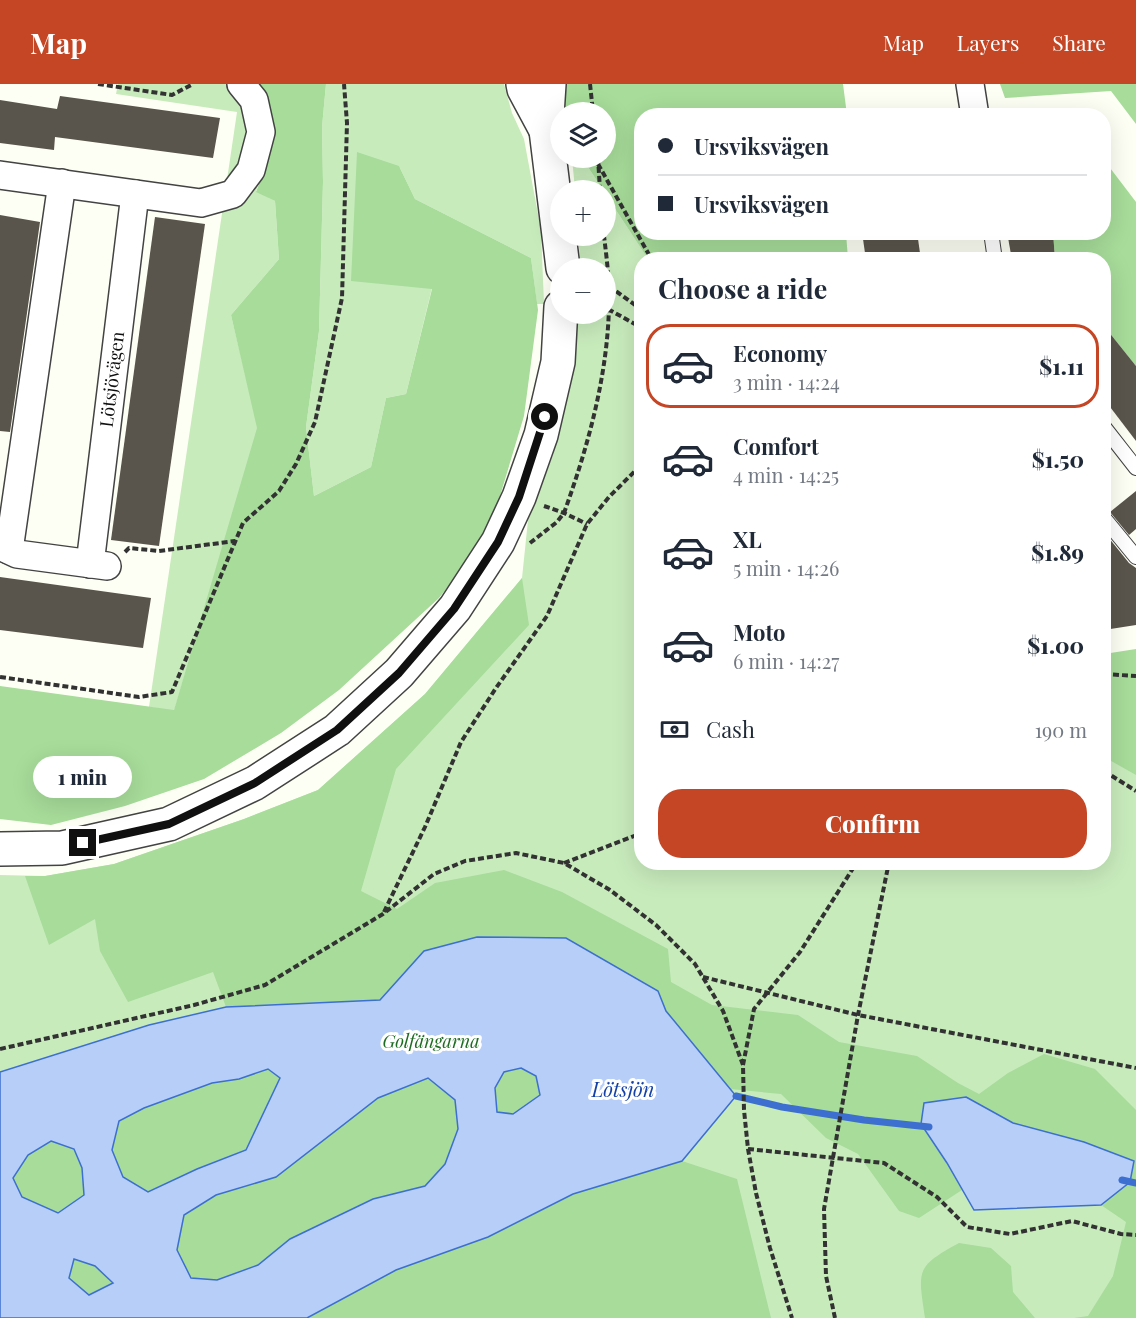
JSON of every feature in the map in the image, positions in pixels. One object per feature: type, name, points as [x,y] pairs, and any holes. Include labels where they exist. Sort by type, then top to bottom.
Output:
[{"type":"street","points":[[0,175],[201,203],[233,194],[251,170],[261,132],[254,100],[241,84]]},
{"type":"street","points":[[523,84],[546,130]]},
{"type":"street","points":[[549,84],[546,130],[562,258]]},
{"type":"street","points":[[970,84],[974,108]]},
{"type":"street","name":"Lötsjövägen","points":[[62,183],[4,548],[17,554],[99,565],[135,194]]},
{"type":"street","points":[[0,849],[62,848],[169,824],[255,783],[337,730],[399,673],[454,609],[498,542],[519,497],[541,435],[558,362],[560,324]]},
{"type":"lane","points":[[1111,436],[1136,468]]},
{"type":"lane","points":[[1111,527],[1136,557]]},
{"type":"path","points":[[98,84],[172,95],[193,84]]},
{"type":"path","points":[[0,677],[139,697],[172,692],[243,523],[279,491],[296,464],[315,422],[342,298],[347,123],[344,84]]},
{"type":"path","points":[[590,84],[592,102]]},
{"type":"path","points":[[600,168],[634,228]]},
{"type":"path","points":[[605,246],[609,286],[634,303]]},
{"type":"path","points":[[616,313],[634,323]]},
{"type":"path","points":[[383,914],[425,827],[461,742],[496,688],[548,616],[587,525],[609,497],[634,472]]},
{"type":"path","points":[[519,497],[564,513],[587,525]]},
{"type":"path","points":[[129,548],[159,551],[236,541]]},
{"type":"path","points":[[1111,674],[1136,676]]},
{"type":"path","points":[[1111,775],[1136,791]]},
{"type":"path","points":[[564,863],[634,836]]},
{"type":"path","points":[[0,1049],[194,1005],[265,985],[383,914],[434,874],[465,861],[516,853],[564,863],[610,890],[656,925],[695,964],[723,1011],[743,1065]]},
{"type":"path","points":[[792,1318],[756,1193],[744,1110],[743,1065],[754,1009],[800,952],[852,870]]},
{"type":"path","points":[[835,1318],[826,1276],[824,1209],[858,1015],[887,870]]},
{"type":"path","points":[[703,977],[858,1015],[1136,1068]]},
{"type":"path","points":[[748,1149],[884,1163],[937,1197],[967,1227],[1010,1234],[1072,1221],[1121,1234],[1136,1235]]},
{"type":"green space","points":[[118,84],[255,84],[271,136],[266,166],[256,191],[275,201],[279,259],[231,315],[258,428],[174,711],[149,707],[237,112],[116,94]]},
{"type":"green space","points":[[255,84],[326,84],[322,127],[323,182],[319,331],[306,427],[314,496],[371,467],[386,398],[406,394],[432,289],[351,281],[357,152],[399,166],[415,199],[531,258],[538,310],[524,416],[488,536],[439,598],[339,690],[281,733],[204,779],[125,806],[51,825],[0,819],[0,686],[174,710],[257,428],[231,315],[279,259],[275,201],[256,192],[266,166],[271,136]]},
{"type":"green space","points":[[326,84],[504,84],[512,113],[524,139],[541,230],[544,304],[537,304],[531,258],[415,199],[399,166],[432,288],[406,394],[386,398],[371,467],[314,496],[306,427],[319,331],[323,182],[322,127]]},
{"type":"green space","points":[[562,84],[843,84],[846,108],[634,108],[634,238],[616,210],[616,180],[596,180],[589,168],[616,168],[616,102],[565,102]]},
{"type":"green space","points":[[1000,84],[1136,84],[1136,124],[1111,91],[1005,98]]},
{"type":"green space","points":[[573,168],[589,168],[596,180],[574,180]]},
{"type":"green space","points":[[1111,169],[1136,202],[1136,366],[1111,335],[1111,252],[1054,252],[1054,240],[1111,240]]},
{"type":"green space","name":"Golfängarna","points":[[616,210],[643,252],[634,252],[634,870],[1111,870],[1111,670],[1136,670],[1136,1318],[0,1318],[0,875],[45,876],[114,864],[244,819],[318,790],[425,694],[522,578],[528,520],[553,455],[572,372],[578,324],[616,324],[616,258],[580,258],[579,246],[616,246]]},
{"type":"green space","points":[[636,240],[847,240],[847,252],[643,252]]},
{"type":"green space","points":[[522,578],[529,625],[396,769],[361,891],[397,909],[435,883],[504,870],[562,892],[668,949],[671,982],[712,1005],[798,1015],[839,1042],[917,1056],[979,1094],[1008,1073],[1044,1054],[1095,1069],[1136,1110],[1136,1318],[1074,1318],[1088,1316],[1113,1276],[1126,1222],[1101,1205],[1130,1182],[1133,1161],[1084,1142],[1013,1123],[966,1097],[947,1163],[962,1190],[919,1218],[899,1211],[858,1154],[826,1138],[781,1094],[730,1089],[666,1011],[658,991],[425,951],[380,1000],[226,1007],[213,972],[128,1002],[100,951],[95,919],[49,945],[25,876],[45,876],[114,864],[244,819],[318,790],[425,694]]},
{"type":"green space","points":[[1136,649],[1136,775],[1111,761],[1111,653]]},
{"type":"green space","points":[[521,1068],[536,1076],[540,1095],[513,1114],[497,1112],[495,1088],[504,1072]]},
{"type":"green space","points":[[268,1069],[280,1078],[246,1150],[197,1169],[148,1192],[123,1177],[112,1150],[119,1121],[144,1108],[212,1083],[239,1079]]},
{"type":"green space","points":[[428,1078],[455,1100],[458,1129],[445,1164],[425,1186],[373,1199],[290,1239],[258,1265],[217,1280],[192,1278],[177,1250],[183,1215],[216,1195],[276,1177],[378,1098]]},
{"type":"green space","points":[[51,1141],[74,1149],[82,1168],[84,1195],[58,1213],[22,1197],[13,1178],[28,1155]]},
{"type":"green space","points":[[682,1161],[737,1179],[771,1318],[307,1318],[396,1270],[488,1237],[573,1194]]},
{"type":"green space","points":[[959,1243],[991,1248],[1011,1266],[1013,1292],[1035,1318],[925,1318],[921,1289],[923,1272],[934,1258]]},
{"type":"green space","points":[[74,1258],[95,1266],[113,1283],[89,1295],[69,1278]]},
{"type":"water","name":"Lötsjön","points":[[477,937],[566,938],[658,991],[666,1011],[736,1096],[682,1161],[573,1194],[488,1237],[396,1270],[307,1318],[0,1318],[0,1072],[149,1025],[226,1007],[380,1000],[424,951]],"holes":[[[521,1068],[536,1076],[540,1095],[513,1114],[497,1112],[495,1088],[504,1072]],[[268,1069],[280,1078],[246,1150],[197,1169],[148,1192],[123,1177],[112,1150],[119,1121],[144,1108],[212,1083],[239,1079]],[[428,1078],[455,1100],[458,1129],[445,1164],[425,1186],[373,1199],[290,1239],[258,1265],[217,1280],[191,1278],[177,1250],[184,1215],[216,1195],[276,1177],[378,1098]],[[51,1141],[74,1149],[82,1168],[84,1195],[58,1213],[22,1197],[13,1178],[28,1155]],[[74,1259],[95,1266],[113,1283],[89,1295],[69,1278]]]},
{"type":"water","points":[[966,1097],[1013,1123],[1084,1142],[1134,1161],[1130,1182],[1101,1205],[974,1210],[921,1124],[924,1103]]},
{"type":"building","points":[[60,96],[220,118],[213,158],[55,137],[54,150],[0,143],[0,100],[57,109]]},
{"type":"building","points":[[0,215],[40,222],[10,432],[0,431]]},
{"type":"building","points":[[155,217],[205,224],[159,546],[111,540]]},
{"type":"building","points":[[863,240],[918,240],[920,252],[865,252]]},
{"type":"building","points":[[1008,240],[1054,240],[1054,252],[1011,252]]},
{"type":"building","points":[[1111,335],[1136,366],[1136,441],[1111,408]]},
{"type":"building","points":[[1136,491],[1136,529],[1129,535],[1111,511]]},
{"type":"building","points":[[1111,541],[1136,568],[1136,625],[1111,629]]},
{"type":"building","points":[[0,577],[151,598],[143,648],[0,630]]},
{"type":"waterway","points":[[736,1096],[782,1107],[864,1120],[929,1127]]},
{"type":"waterway","points":[[1122,1180],[1136,1183]]},
{"type":"route","points":[[83,843],[169,824],[255,783],[337,730],[399,673],[454,609],[498,542],[519,497],[545,417]]}]
